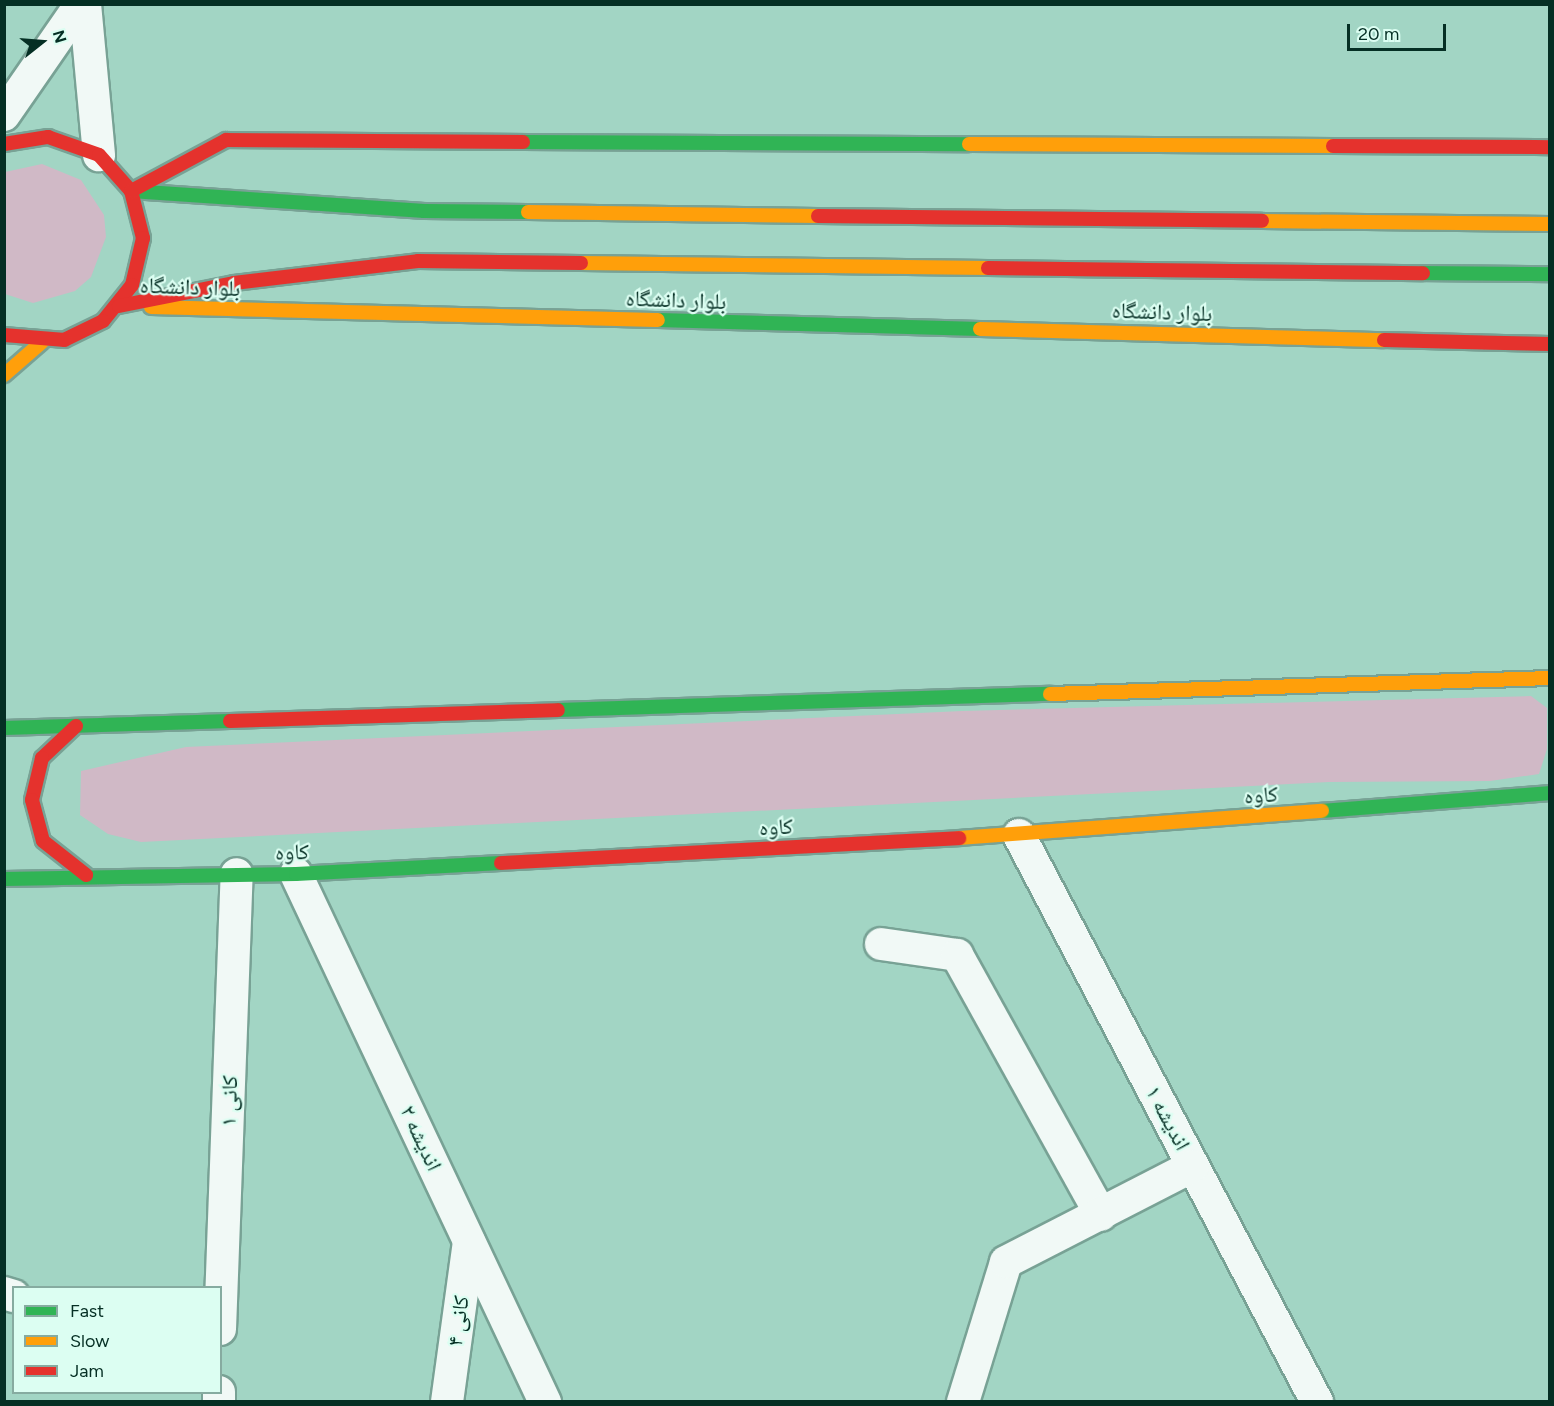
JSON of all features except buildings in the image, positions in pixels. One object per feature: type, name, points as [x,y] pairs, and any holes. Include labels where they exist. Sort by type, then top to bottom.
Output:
[{"type":"main road","points":[[4,144],[48,137],[99,155],[131,191],[143,238],[135,277],[119,306],[84,332],[42,342],[4,335]]},
{"type":"main road","points":[[131,191],[226,140],[1550,147]]},
{"type":"main road","points":[[131,191],[424,211],[1550,224]]},
{"type":"main road","points":[[407,225],[424,211]]},
{"type":"main road","points":[[407,244],[418,261]]},
{"type":"main road","name":"بلوار دانشگاه","points":[[119,306],[234,283],[418,261],[1550,274]]},
{"type":"main road","name":"بلوار دانشگاه","points":[[119,306],[1550,344]]},
{"type":"main road","points":[[4,375],[42,342]]},
{"type":"main road","points":[[4,728],[1550,678]]},
{"type":"main road","points":[[76,726],[42,758],[32,800],[43,841],[86,875]]},
{"type":"main road","name":"کاوه","points":[[4,879],[86,875],[296,874],[1019,835],[1550,793]]},
{"type":"street","points":[[4,115],[83,4]]},
{"type":"street","points":[[83,4],[99,155]]},
{"type":"street","name":"اندیشه ۱","points":[[1019,835],[1317,1401]]},
{"type":"street","name":"کانی ۱","points":[[222,1286],[237,874]]},
{"type":"street","name":"اندیشه ۲","points":[[296,874],[545,1401]]},
{"type":"street","points":[[881,944],[957,955],[1101,1215]]},
{"type":"street","points":[[963,1401],[1006,1262],[1193,1166]]},
{"type":"street","name":"کانی ۴","points":[[447,1401],[469,1242]]},
{"type":"shaded area","points":[[42,164],[81,180],[104,215],[106,237],[91,277],[75,291],[33,303],[5,294],[5,172]]},
{"type":"shaded area","points":[[1531,696],[1547,708],[1547,749],[1539,774],[1490,781],[1329,782],[141,842],[108,834],[80,815],[81,771],[186,747],[962,711]]},
{"type":"traffic: fast","points":[[523,142],[969,144]]},
{"type":"traffic: fast","points":[[131,191],[424,211],[528,212]]},
{"type":"traffic: fast","points":[[1423,273],[1550,274]]},
{"type":"traffic: fast","points":[[658,320],[980,329]]},
{"type":"traffic: fast","points":[[558,710],[1050,694]]},
{"type":"traffic: fast","points":[[4,728],[230,721]]},
{"type":"traffic: fast","points":[[1322,811],[1550,793]]},
{"type":"traffic: fast","points":[[4,879],[296,874],[501,863]]},
{"type":"traffic: slow","points":[[969,144],[1333,146]]},
{"type":"traffic: slow","points":[[528,212],[818,216]]},
{"type":"traffic: slow","points":[[1262,221],[1550,224]]},
{"type":"traffic: slow","points":[[581,263],[988,268]]},
{"type":"traffic: slow","points":[[151,307],[658,320]]},
{"type":"traffic: slow","points":[[980,329],[1384,340]]},
{"type":"traffic: slow","points":[[4,375],[42,342]]},
{"type":"traffic: slow","points":[[1050,694],[1550,678]]},
{"type":"traffic: slow","points":[[959,838],[1322,811]]},
{"type":"traffic: jam","points":[[4,144],[48,137],[99,155],[131,191],[143,238],[132,285],[103,321],[64,340],[4,335]]},
{"type":"traffic: jam","points":[[131,191],[226,140],[523,142]]},
{"type":"traffic: jam","points":[[1333,146],[1550,147]]},
{"type":"traffic: jam","points":[[818,216],[1262,221]]},
{"type":"traffic: jam","points":[[119,306],[234,283],[418,261],[581,263]]},
{"type":"traffic: jam","points":[[988,268],[1423,273]]},
{"type":"traffic: jam","points":[[1384,340],[1550,344]]},
{"type":"traffic: jam","points":[[230,721],[558,710]]},
{"type":"traffic: jam","points":[[76,726],[42,758],[32,800],[43,841],[86,875]]},
{"type":"traffic: jam","points":[[501,863],[959,838]]}]
